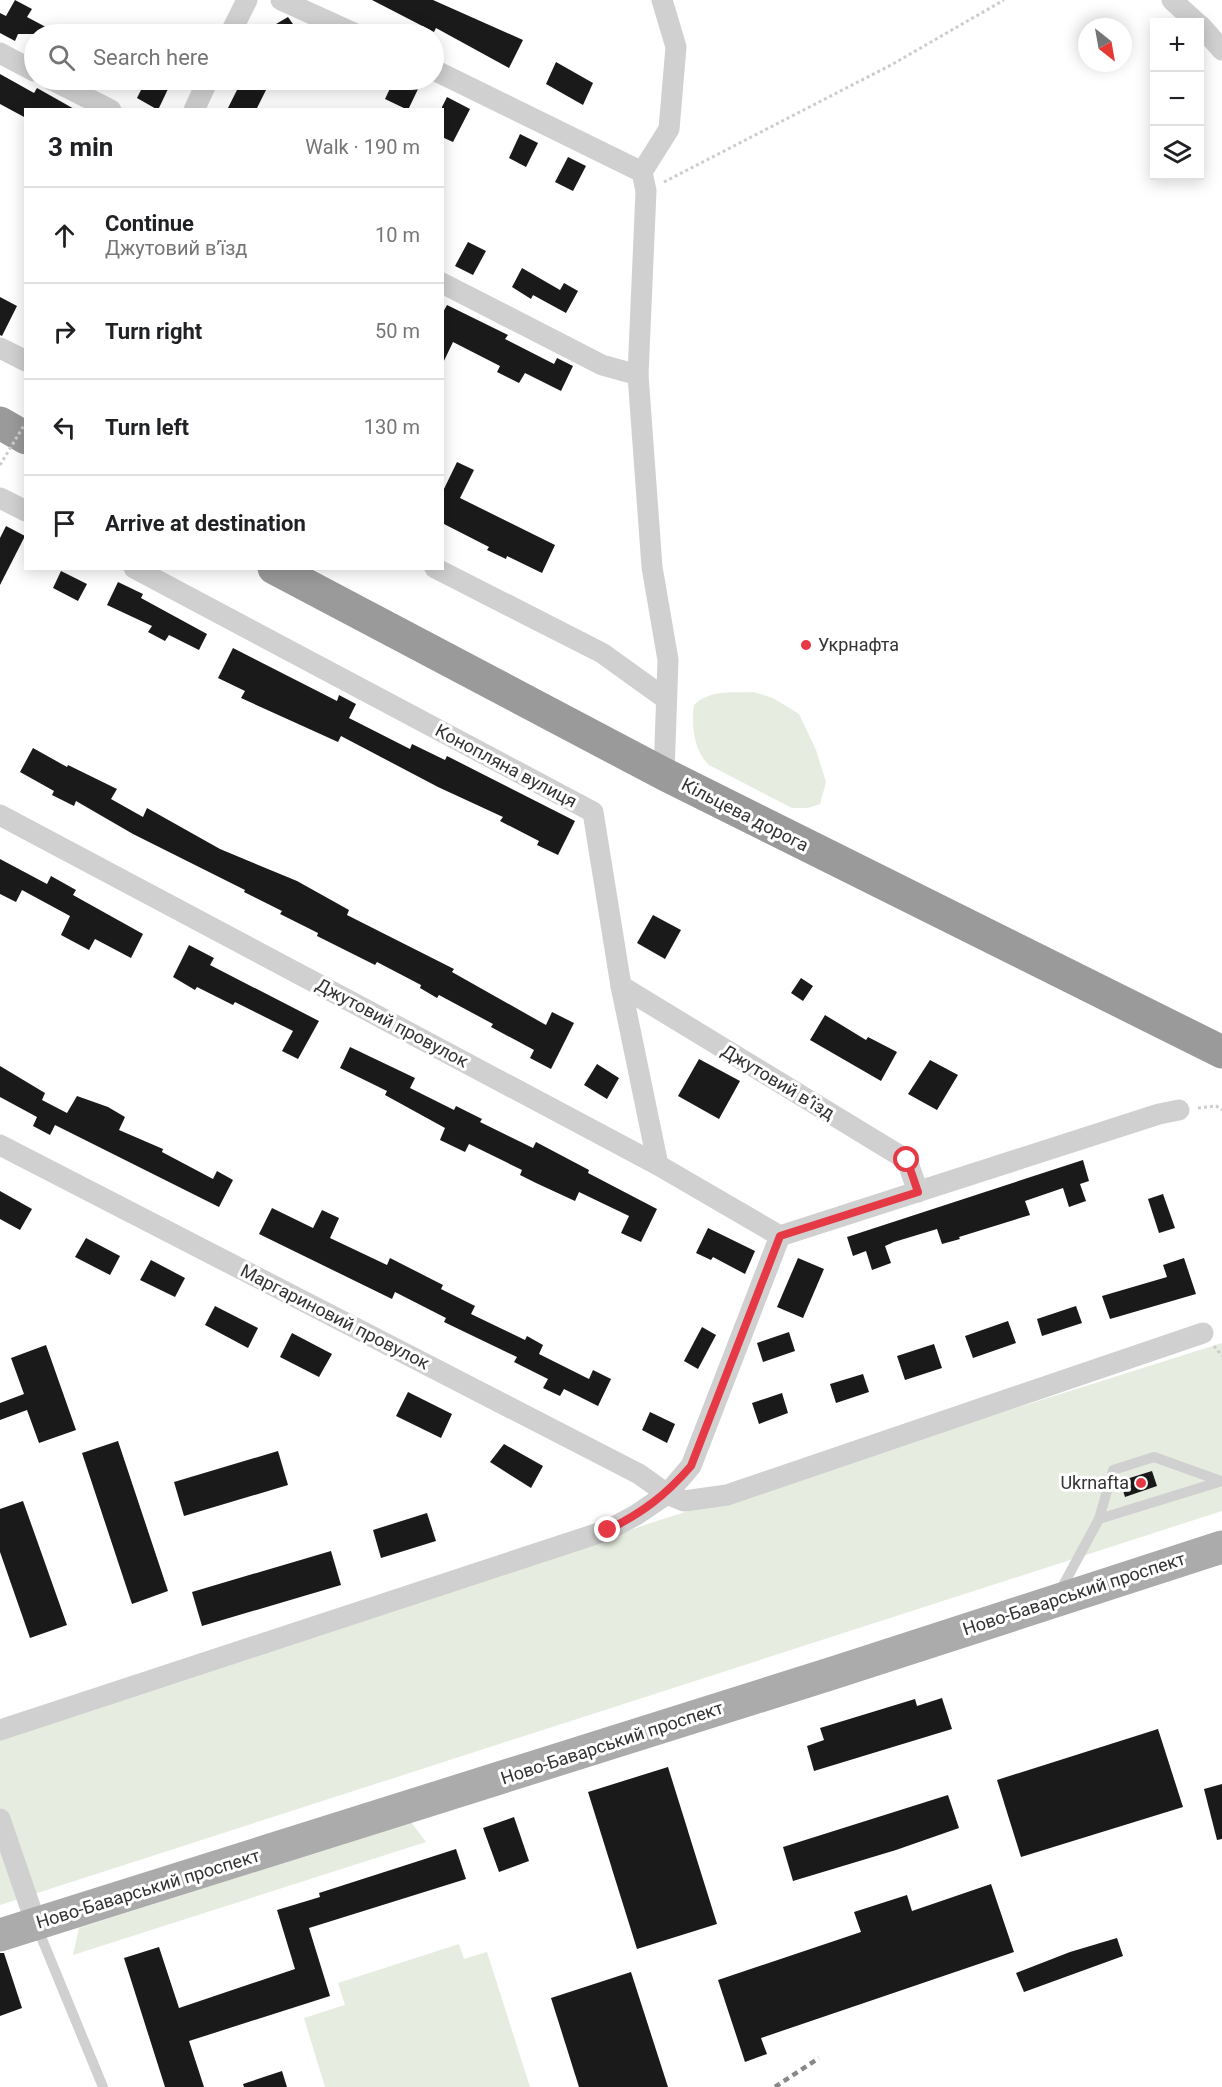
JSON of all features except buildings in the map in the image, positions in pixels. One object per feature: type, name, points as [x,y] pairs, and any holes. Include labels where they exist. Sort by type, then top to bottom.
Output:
[{"type":"highway","points":[[0,423],[24,437]]},
{"type":"highway","name":"Кільцева дорога","points":[[278,570],[664,774],[1222,1052]]},
{"type":"main road","name":"Ново-Баварський проспект","points":[[0,1935],[1222,1547]]},
{"type":"street","points":[[235,24],[247,0]]},
{"type":"street","points":[[281,0],[334,24]]},
{"type":"street","points":[[662,0],[676,47],[669,129],[644,181],[638,375],[652,567],[668,660],[664,774]]},
{"type":"street","points":[[1172,0],[1192,18]]},
{"type":"street","points":[[1204,30],[1222,50]]},
{"type":"street","points":[[0,53],[24,66]]},
{"type":"street","points":[[444,75],[644,181]]},
{"type":"street","points":[[71,90],[107,108]]},
{"type":"street","points":[[195,108],[203,90]]},
{"type":"street","points":[[444,284],[602,365],[638,375]]},
{"type":"street","points":[[0,348],[24,360]]},
{"type":"street","points":[[0,498],[24,510]]},
{"type":"street","name":"Конопляна вулиця","points":[[138,570],[594,812],[621,986],[658,1165]]},
{"type":"street","points":[[439,570],[602,652],[666,699]]},
{"type":"street","name":"Джутовий провулок","points":[[0,815],[658,1165],[780,1236]]},
{"type":"street","name":"Джутовий в’їзд","points":[[621,986],[907,1160],[918,1192]]},
{"type":"street","points":[[0,1730],[608,1530],[667,1494],[691,1466],[780,1236],[1159,1114],[1179,1110]]},
{"type":"street","name":"Маргариновий провулок","points":[[0,1145],[639,1474],[667,1494]]},
{"type":"street","points":[[667,1494],[684,1501],[727,1495],[1203,1333]]},
{"type":"street","points":[[0,1819],[36,1924]]},
{"type":"lane","points":[[1055,1600],[1099,1519],[1113,1470],[1154,1457],[1222,1481]]},
{"type":"lane","points":[[1099,1519],[1222,1481]]},
{"type":"lane","points":[[36,1924],[103,2087]]},
{"type":"path","points":[[644,181],[891,65],[1004,0]]},
{"type":"path","points":[[0,465],[24,425]]},
{"type":"path","points":[[1179,1110],[1216,1106],[1222,1110]]},
{"type":"shaded area","points":[[754,692],[773,698],[799,714],[816,750],[826,782],[820,804],[808,808],[792,808],[709,765],[700,753],[693,729],[694,705],[707,696],[715,694]]},
{"type":"shaded area","points":[[1222,1343],[1222,1511],[0,1905],[0,1739],[660,1520]]},
{"type":"shaded area","points":[[411,1822],[426,1842],[73,1955],[79,1928]]},
{"type":"shaded area","points":[[459,1944],[464,1959],[487,1952],[530,2087],[325,2087],[304,2018],[345,2005],[338,1983]]},
{"type":"railway","points":[[775,2087],[819,2058]]},
{"type":"place","name":"Укрнафта","points":[[806,645]]},
{"type":"place","name":"Ukrnafta","points":[[1141,1483]]},
{"type":"route","points":[[608,1530],[667,1494],[691,1466],[780,1236],[918,1192],[907,1160]]}]
